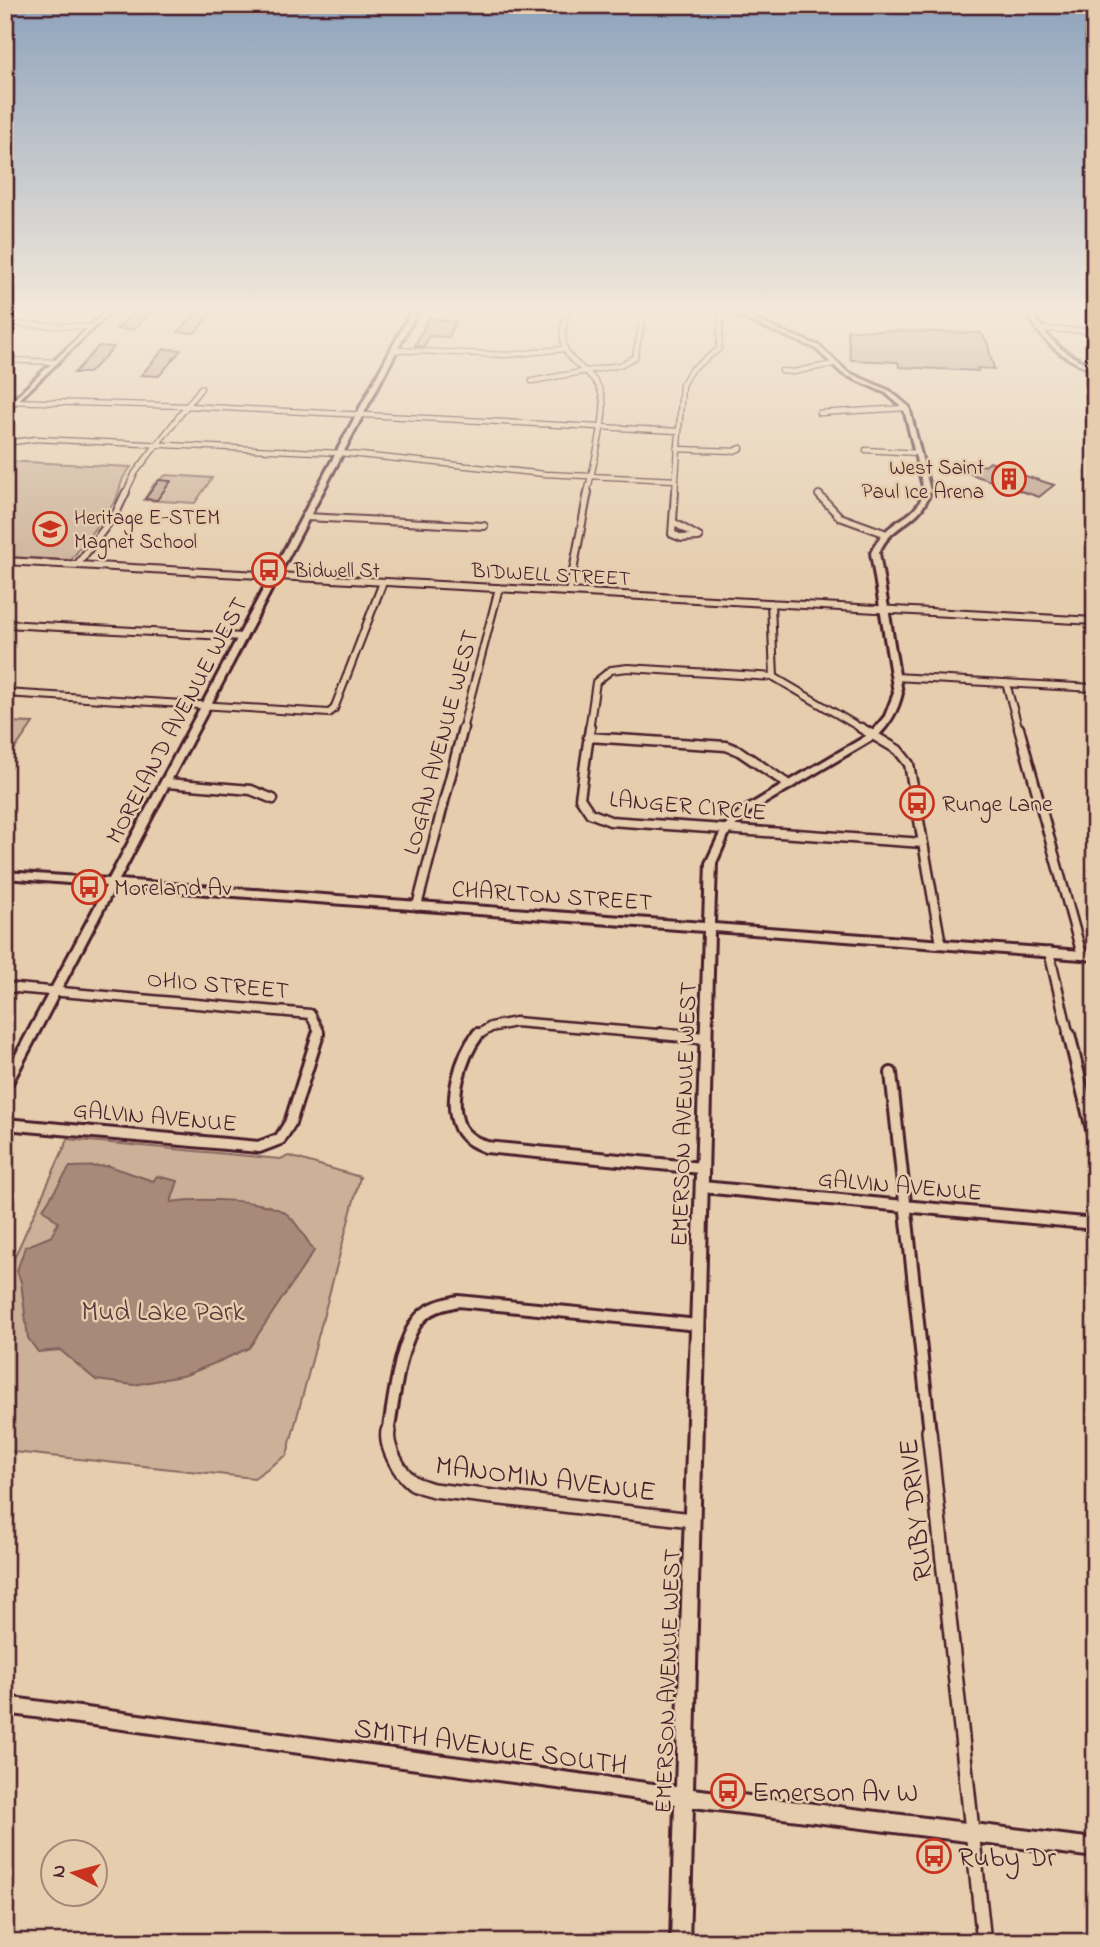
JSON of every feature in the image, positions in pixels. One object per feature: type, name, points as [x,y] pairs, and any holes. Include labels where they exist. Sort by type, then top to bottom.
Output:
[{"type":"street","points":[[79,403],[679,431]]},
{"type":"street","points":[[76,565],[116,513],[135,473],[189,403]]},
{"type":"street","name":"MORELAND AVENUE WEST","points":[[5,1086],[366,403]]},
{"type":"street","points":[[569,592],[604,403]]},
{"type":"street","points":[[673,522],[699,537],[677,537],[672,534],[681,403]]},
{"type":"street","points":[[819,495],[840,517],[884,533],[916,514],[926,502],[927,491],[907,408],[901,403]]},
{"type":"street","points":[[819,413],[907,408]]},
{"type":"street","points":[[5,443],[36,439],[340,453],[590,476],[676,480]]},
{"type":"street","points":[[677,449],[734,451],[741,448]]},
{"type":"street","points":[[866,450],[918,453]]},
{"type":"street","points":[[306,517],[484,526]]},
{"type":"street","name":"EMERSON AVENUE WEST","points":[[680,1942],[711,863],[726,829],[747,810],[874,735],[887,722],[895,708],[898,693],[875,553],[877,543],[884,533]]},
{"type":"street","name":"BIDWELL STREET","points":[[5,561],[1095,621]]},
{"type":"street","points":[[5,693],[329,713],[334,709],[383,582]]},
{"type":"street","name":"LOGAN AVENUE WEST","points":[[417,905],[499,588]]},
{"type":"street","points":[[771,603],[774,677]]},
{"type":"street","points":[[5,624],[243,637]]},
{"type":"street","name":"LANGER CIRCLE","points":[[924,843],[610,821],[590,813],[580,798],[596,682],[611,670],[628,668],[774,677],[898,750],[909,764],[924,843],[941,944]]},
{"type":"street","points":[[895,677],[1095,688]]},
{"type":"street","points":[[1006,683],[1082,955]]},
{"type":"street","points":[[588,737],[726,746],[739,751],[789,785]]},
{"type":"street","points":[[167,782],[251,790],[273,799]]},
{"type":"street","name":"CHARLTON STREET","points":[[5,874],[1095,956]]},
{"type":"street","points":[[1049,952],[1095,1142]]},
{"type":"street","name":"OHIO STREET","points":[[5,987],[310,1014],[319,1031],[290,1123]]},
{"type":"street","points":[[701,1168],[486,1147],[474,1142],[461,1130],[455,1104],[469,1044],[481,1032],[499,1023],[706,1038]]},
{"type":"street","name":"RUBY DRIVE","points":[[891,1073],[984,1942]]},
{"type":"street","name":"GALVIN AVENUE","points":[[5,1124],[259,1147],[280,1139],[290,1123]]},
{"type":"street","name":"GALVIN AVENUE","points":[[702,1187],[1095,1224]]},
{"type":"street","name":"MANOMIN AVENUE","points":[[692,1520],[433,1490],[412,1482],[396,1462],[387,1437],[411,1329],[423,1315],[440,1306],[458,1301],[698,1325]]},
{"type":"street","name":"SMITH AVENUE SOUTH","points":[[5,1706],[684,1797],[1095,1848]]},
{"type":"green space","name":"Heritage E-STEM Magnet School","points":[[5,461],[131,467],[123,478],[116,500],[71,560],[5,557]]},
{"type":"green space","points":[[166,475],[212,478],[195,503],[144,500],[154,484]]},
{"type":"green space","points":[[5,722],[33,723],[5,763]]},
{"type":"green space","name":"Mud Lake Park","points":[[68,1139],[280,1159],[289,1156],[360,1177],[287,1455],[254,1478],[5,1451],[5,1278]]},
{"type":"shaded area","points":[[109,1166],[153,1181],[157,1176],[178,1181],[171,1202],[249,1202],[279,1209],[295,1223],[314,1251],[249,1348],[186,1375],[134,1385],[96,1380],[60,1350],[38,1352],[28,1338],[21,1282],[17,1271],[25,1247],[52,1236],[58,1222],[43,1209],[70,1167]]},
{"type":"building","name":"West Saint Paul Ice Arena","points":[[969,461],[985,466],[990,462],[1000,465],[997,467],[1054,485],[1039,497],[958,470]]},
{"type":"building","points":[[159,480],[171,481],[157,500],[145,499]]},
{"type":"place","name":"West Saint Paul Ice Arena","points":[[1009,479]]},
{"type":"place","name":"Heritage E-STEM Magnet School","points":[[50,529]]},
{"type":"place","name":"Bidwell St","points":[[269,570]]},
{"type":"place","name":"Runge Lane","points":[[917,803]]},
{"type":"place","name":"Moreland Av","points":[[89,887]]},
{"type":"place","name":"Emerson Av W","points":[[728,1791]]},
{"type":"place","name":"Ruby Dr","points":[[934,1856]]}]
